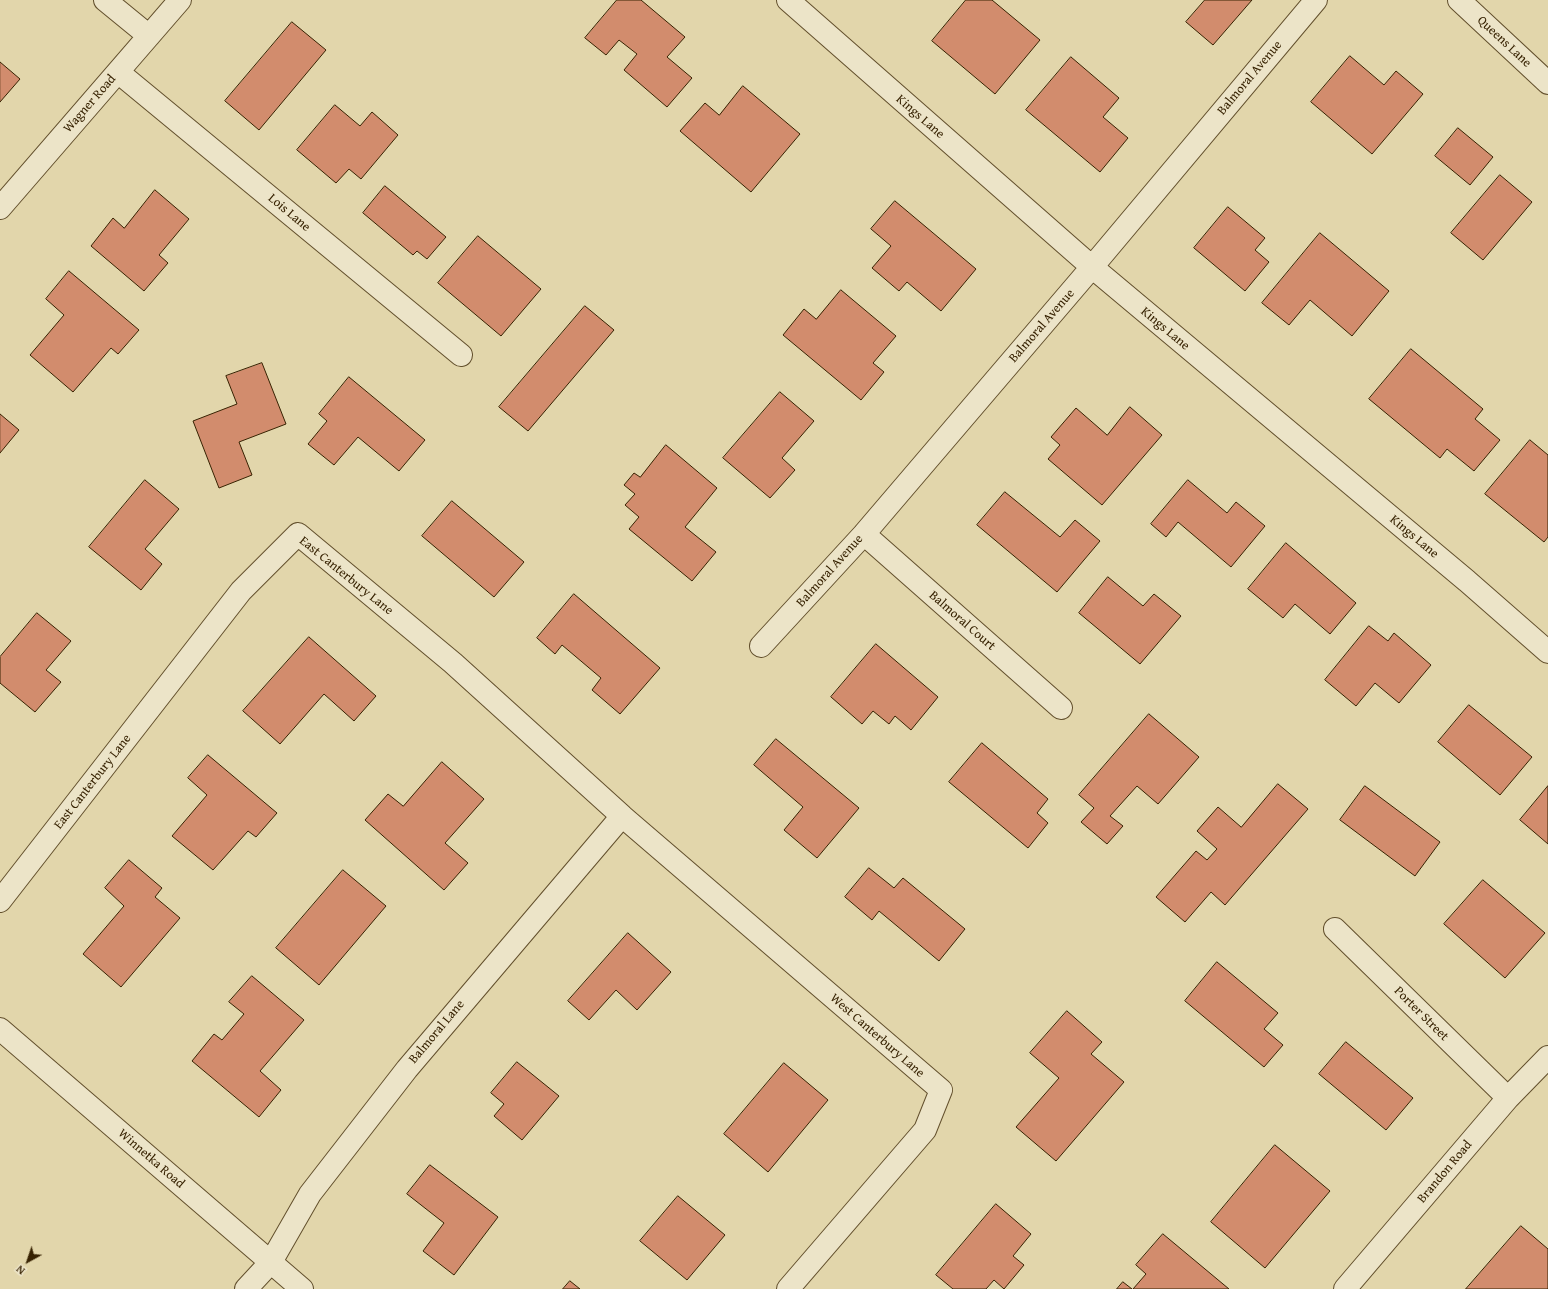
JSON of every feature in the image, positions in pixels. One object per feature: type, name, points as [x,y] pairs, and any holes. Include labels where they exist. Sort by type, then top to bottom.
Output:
[{"type":"street","points":[[105,0],[149,36]]},
{"type":"street","name":"Wagner Road","points":[[0,208],[180,0]]},
{"type":"street","name":"Kings Lane","points":[[788,0],[1092,267],[1467,581],[1548,652]]},
{"type":"street","name":"Balmoral Avenue","points":[[761,646],[864,534],[1092,267],[1316,0]]},
{"type":"street","name":"Queens Lane","points":[[1459,0],[1548,83]]},
{"type":"street","name":"Lois Lane","points":[[118,72],[461,355]]},
{"type":"street","name":"East Canterbury Lane","points":[[0,901],[241,591],[298,534],[453,663],[622,816]]},
{"type":"street","name":"Balmoral Court","points":[[864,534],[1061,708]]},
{"type":"street","name":"Balmoral Lane","points":[[246,1289],[271,1262],[310,1194],[402,1075],[622,816]]},
{"type":"street","name":"West Canterbury Lane","points":[[622,816],[941,1090],[925,1130],[788,1289]]},
{"type":"street","name":"Porter Street","points":[[1335,929],[1508,1098]]},
{"type":"street","name":"Winnetka Road","points":[[0,1029],[302,1289]]},
{"type":"street","name":"Brandon Road","points":[[1345,1289],[1508,1098],[1548,1057]]},
{"type":"building","points":[[617,0],[641,0],[685,37],[667,57],[692,78],[667,107],[624,70],[637,54],[619,40],[606,55],[585,38]]},
{"type":"building","points":[[966,0],[992,0],[1040,40],[995,94],[932,41]]},
{"type":"building","points":[[1205,0],[1252,0],[1213,45],[1186,22]]},
{"type":"building","points":[[292,22],[326,50],[259,130],[225,101]]},
{"type":"building","points":[[1350,56],[1384,85],[1396,71],[1423,94],[1372,154],[1311,102]]},
{"type":"building","points":[[1071,57],[1119,98],[1103,117],[1128,138],[1100,172],[1026,110]]},
{"type":"building","points":[[0,62],[20,79],[0,102]]},
{"type":"building","points":[[743,86],[800,134],[751,192],[680,131],[705,103],[719,115]]},
{"type":"building","points":[[335,105],[360,126],[372,112],[398,135],[361,179],[349,169],[336,183],[297,150]]},
{"type":"building","points":[[1458,128],[1493,157],[1470,185],[1435,156]]},
{"type":"building","points":[[1500,175],[1532,202],[1483,260],[1451,233]]},
{"type":"building","points":[[385,186],[446,237],[427,259],[417,251],[413,255],[363,213]]},
{"type":"building","points":[[155,190],[189,219],[159,255],[168,263],[144,291],[91,246],[113,218],[124,228]]},
{"type":"building","points":[[895,201],[976,269],[941,311],[907,282],[899,291],[872,268],[891,246],[871,229]]},
{"type":"building","points":[[1228,207],[1265,238],[1255,250],[1269,262],[1245,291],[1194,248]]},
{"type":"building","points":[[1320,233],[1389,291],[1352,336],[1310,300],[1289,325],[1262,303]]},
{"type":"building","points":[[478,236],[541,289],[501,336],[438,283]]},
{"type":"building","points":[[69,271],[139,330],[118,354],[111,348],[73,392],[30,355],[64,315],[46,299]]},
{"type":"building","points":[[841,290],[896,336],[873,363],[884,372],[861,400],[783,335],[804,309],[816,319]]},
{"type":"building","points":[[585,306],[614,330],[528,431],[499,407]]},
{"type":"building","points":[[1411,349],[1483,409],[1475,419],[1500,440],[1474,471],[1447,449],[1440,458],[1369,399]]},
{"type":"building","points":[[262,363],[286,424],[239,442],[252,475],[219,488],[193,421],[237,404],[226,376]]},
{"type":"building","points":[[349,377],[425,440],[399,471],[358,437],[334,465],[308,444],[327,421],[319,414]]},
{"type":"building","points":[[780,392],[814,421],[782,458],[795,470],[770,498],[723,458]]},
{"type":"building","points":[[1130,407],[1162,435],[1102,505],[1048,459],[1060,445],[1051,437],[1076,408],[1107,435]]},
{"type":"building","points":[[0,414],[19,430],[0,453]]},
{"type":"building","points":[[1530,440],[1548,455],[1548,537],[1544,542],[1485,494]]},
{"type":"building","points":[[666,445],[717,488],[685,527],[716,552],[692,581],[629,529],[639,517],[625,505],[635,494],[624,485],[634,473],[640,477]]},
{"type":"building","points":[[145,480],[179,509],[145,549],[162,564],[141,590],[89,547]]},
{"type":"building","points":[[1188,480],[1227,513],[1236,502],[1265,526],[1231,567],[1178,522],[1166,537],[1151,524]]},
{"type":"building","points":[[1005,492],[1060,537],[1075,520],[1100,541],[1057,592],[977,525]]},
{"type":"building","points":[[452,501],[524,562],[494,597],[422,536]]},
{"type":"building","points":[[1286,543],[1356,603],[1330,634],[1295,604],[1283,618],[1248,589]]},
{"type":"building","points":[[1108,577],[1143,606],[1154,594],[1181,616],[1140,664],[1079,613]]},
{"type":"building","points":[[574,594],[660,668],[620,714],[592,690],[601,678],[562,645],[555,654],[537,638]]},
{"type":"building","points":[[37,613],[71,641],[46,670],[61,682],[35,712],[0,683],[0,657]]},
{"type":"building","points":[[1369,626],[1388,641],[1394,633],[1431,665],[1399,703],[1375,683],[1356,706],[1325,680]]},
{"type":"building","points":[[309,637],[376,696],[354,721],[324,694],[280,744],[243,711]]},
{"type":"building","points":[[876,644],[938,697],[911,730],[895,716],[889,724],[873,711],[862,724],[831,697]]},
{"type":"building","points":[[1469,705],[1532,757],[1500,795],[1438,742]]},
{"type":"building","points":[[1149,714],[1199,757],[1158,804],[1137,786],[1110,816],[1123,826],[1107,844],[1081,822],[1094,808],[1079,795]]},
{"type":"building","points":[[776,739],[859,808],[817,858],[784,830],[803,807],[754,765]]},
{"type":"building","points":[[982,743],[1048,799],[1037,813],[1048,823],[1028,848],[949,782]]},
{"type":"building","points":[[208,755],[277,813],[256,837],[248,831],[213,870],[172,836],[207,795],[188,778]]},
{"type":"building","points":[[442,762],[484,799],[445,843],[468,863],[444,890],[365,820],[388,794],[403,806]]},
{"type":"building","points":[[1278,784],[1308,809],[1225,905],[1211,892],[1185,922],[1156,897],[1196,851],[1207,860],[1217,849],[1197,831],[1218,807],[1241,827]]},
{"type":"building","points":[[1365,786],[1440,842],[1415,876],[1340,820]]},
{"type":"building","points":[[1548,786],[1548,844],[1520,820]]},
{"type":"building","points":[[129,860],[162,888],[155,897],[180,918],[121,987],[83,954],[124,906],[105,888]]},
{"type":"building","points":[[869,868],[894,888],[903,878],[965,929],[939,961],[879,911],[872,920],[845,897]]},
{"type":"building","points":[[343,870],[386,906],[319,985],[276,948]]},
{"type":"building","points":[[1483,880],[1545,933],[1505,978],[1444,924]]},
{"type":"building","points":[[628,933],[671,972],[637,1010],[616,990],[589,1020],[568,1001]]},
{"type":"building","points":[[1217,962],[1278,1013],[1264,1029],[1283,1045],[1264,1067],[1185,1001]]},
{"type":"building","points":[[252,976],[304,1020],[260,1071],[281,1090],[259,1117],[192,1061],[214,1034],[222,1040],[244,1014],[229,1002]]},
{"type":"building","points":[[1067,1011],[1102,1042],[1091,1054],[1124,1082],[1056,1161],[1016,1127],[1059,1078],[1030,1053]]},
{"type":"building","points":[[1346,1042],[1413,1098],[1386,1130],[1319,1074]]},
{"type":"building","points":[[517,1062],[559,1096],[522,1140],[494,1116],[504,1104],[491,1093]]},
{"type":"building","points":[[784,1063],[828,1100],[768,1172],[724,1134]]},
{"type":"building","points":[[1275,1145],[1330,1191],[1265,1268],[1211,1222]]},
{"type":"building","points":[[430,1165],[498,1217],[454,1275],[423,1251],[444,1223],[407,1194]]},
{"type":"building","points":[[678,1196],[725,1235],[687,1280],[640,1241]]},
{"type":"building","points":[[996,1204],[1031,1234],[1013,1256],[1024,1265],[1004,1289],[994,1280],[986,1289],[953,1289],[936,1275]]},
{"type":"building","points":[[1521,1226],[1548,1249],[1548,1289],[1466,1289]]},
{"type":"building","points":[[1163,1234],[1229,1289],[1133,1289],[1146,1274],[1136,1265]]},
{"type":"building","points":[[570,1281],[580,1289],[563,1289]]},
{"type":"building","points":[[1123,1282],[1132,1289],[1117,1289]]}]
